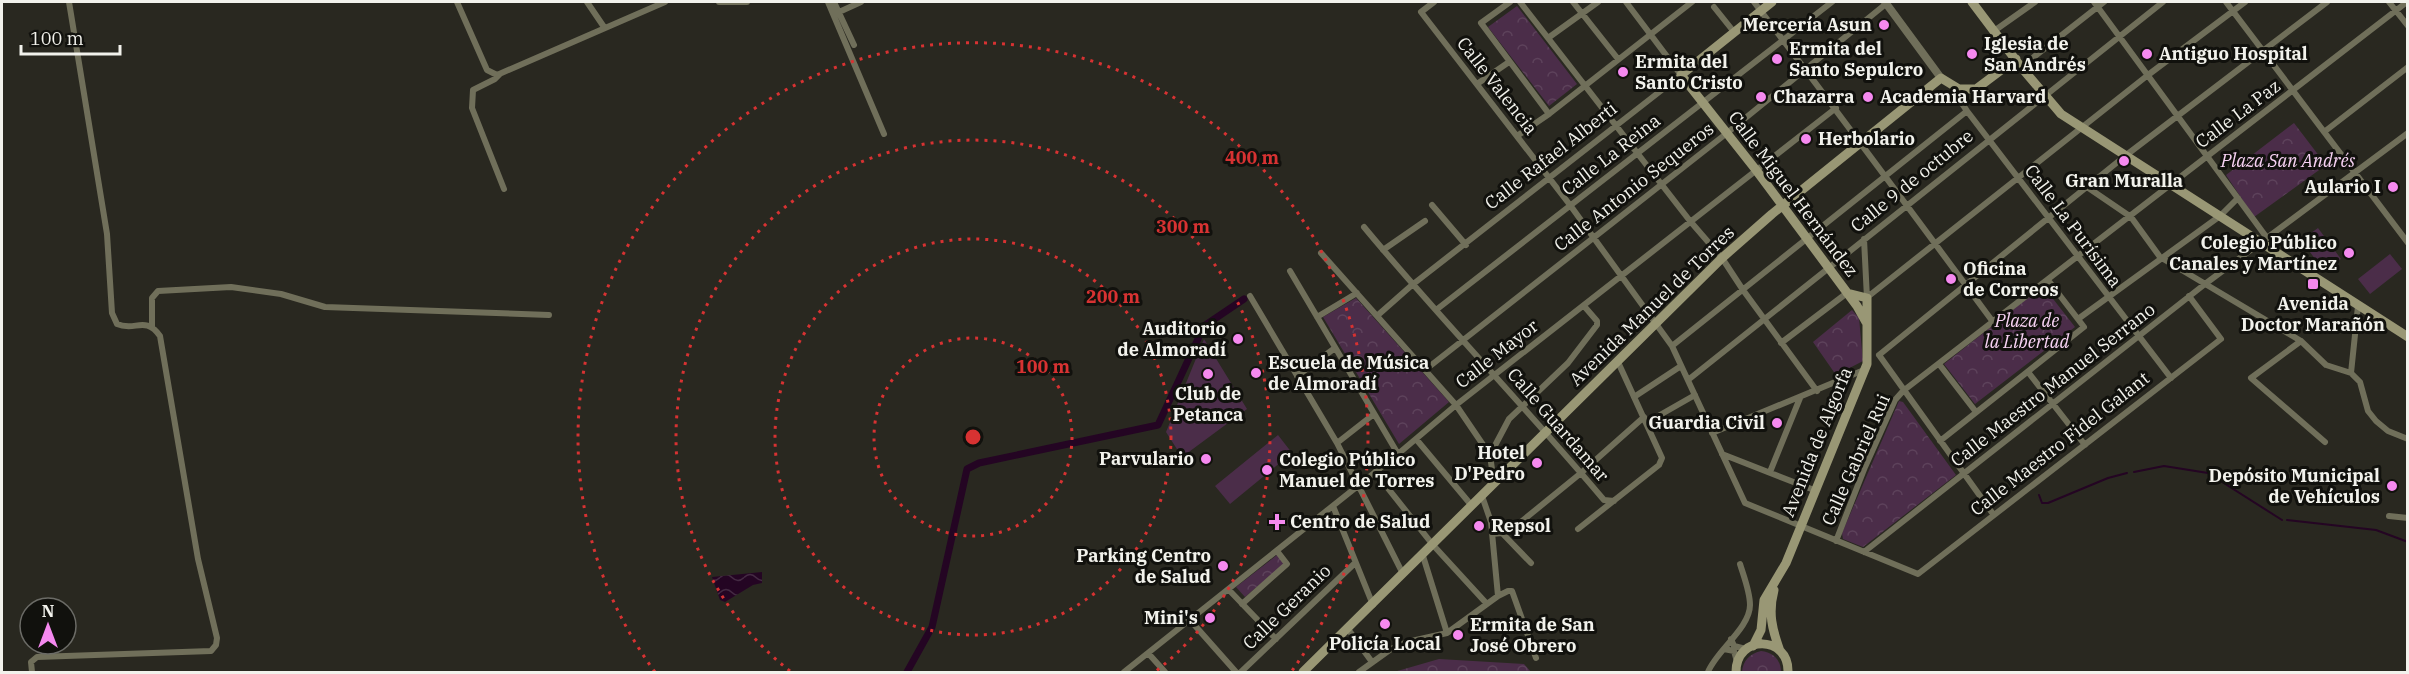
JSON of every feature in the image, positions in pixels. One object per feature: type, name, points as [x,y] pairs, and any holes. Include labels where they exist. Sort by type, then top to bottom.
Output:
[{"type":"main road","name":"Calle Rafael Alberti","points":[[1681,75],[1772,2]]},
{"type":"main road","points":[[1972,2],[2043,95],[2061,114],[2220,216],[2264,240],[2358,306],[2408,337]]},
{"type":"main road","points":[[1941,78],[1959,89],[1976,88],[2018,63]]},
{"type":"main road","name":"Calle Miguel Hernández","points":[[1681,75],[1756,170],[1857,306],[1866,322]]},
{"type":"main road","name":"Avenida Manuel de Torres","points":[[1303,672],[1423,556],[1722,258],[1782,206],[1941,78]]},
{"type":"main road","name":"Calle Miguel Hernández","points":[[1847,293],[1867,298]]},
{"type":"main road","name":"Avenida de Algorfa","points":[[1737,662],[1761,630],[1764,600],[1786,562],[1869,357],[1866,322],[1867,298]]},
{"type":"main road","name":"Avenida de Algorfa","points":[[1776,582],[1770,616],[1780,651],[1786,658],[1788,672]]},
{"type":"main road","points":[[1750,647],[1764,644],[1780,651]]},
{"type":"main road","points":[[1736,672],[1737,662]]},
{"type":"street","points":[[32,672],[31,662],[38,657],[210,651],[216,645],[217,638],[198,559],[160,336],[147,324],[123,327],[117,324],[112,313],[107,234],[69,2]]},
{"type":"street","points":[[457,2],[487,70],[494,75],[501,74]]},
{"type":"street","points":[[587,2],[604,27]]},
{"type":"street","points":[[504,189],[472,108],[473,90],[501,74],[665,2]]},
{"type":"street","points":[[719,2],[747,2]]},
{"type":"street","points":[[828,2],[884,134]]},
{"type":"street","points":[[834,2],[854,45]]},
{"type":"street","points":[[838,12],[861,2]]},
{"type":"street","name":"Calle Valencia","points":[[1434,2],[1421,12],[1570,205],[1672,346],[1744,503],[1918,574]]},
{"type":"street","points":[[1510,2],[1481,23],[1549,114]]},
{"type":"street","points":[[1520,2],[1690,221],[1722,258],[1817,391]]},
{"type":"street","points":[[1573,2],[1618,59]]},
{"type":"street","points":[[1548,38],[1598,2]]},
{"type":"street","name":"Calle Miguel Hernández","points":[[1626,2],[1681,75]]},
{"type":"street","points":[[1517,136],[1549,114],[1692,2]]},
{"type":"street","points":[[1754,2],[1836,108],[1994,322]]},
{"type":"street","name":"Calle La Reina","points":[[1436,310],[1832,2]]},
{"type":"street","points":[[1994,31],[2035,2]]},
{"type":"street","name":"Calle 9 de octubre","points":[[1688,380],[2043,95],[2163,2]]},
{"type":"street","points":[[2226,2],[2408,243]]},
{"type":"street","points":[[1857,306],[2081,127],[2245,2]]},
{"type":"street","points":[[1869,357],[1880,356],[2125,156],[2327,2]]},
{"type":"street","points":[[2389,2],[2408,26]]},
{"type":"street","name":"Calle La Paz","points":[[1903,391],[2407,2]]},
{"type":"street","points":[[2018,63],[2099,3],[2120,36],[2238,198],[2264,240]]},
{"type":"street","points":[[1887,4],[1941,78]]},
{"type":"street","name":"Calle Antonio Sequeros","points":[[1425,370],[1887,4]]},
{"type":"street","points":[[1714,7],[1734,32]]},
{"type":"street","points":[[1477,84],[1509,62]]},
{"type":"street","points":[[2324,132],[2408,67]]},
{"type":"street","name":"Calle Rafael Alberti","points":[[1378,315],[1412,285],[1681,75]]},
{"type":"street","name":"Calle La Purísima","points":[[1959,89],[1961,102],[1967,111],[2171,378]]},
{"type":"street","name":"Calle Mayor","points":[[1124,672],[1359,486],[1456,405],[1836,108]]},
{"type":"street","points":[[1672,346],[1967,111]]},
{"type":"street","name":"Calle Maestro Manuel Serrano","points":[[1864,552],[2189,296],[2408,133]]},
{"type":"street","points":[[2087,187],[2131,217],[2160,257],[2301,341],[2326,365],[2351,373],[2360,382],[2368,411],[2376,421],[2388,431],[2408,439]]},
{"type":"street","points":[[2078,319],[2160,257],[2220,216],[2238,198]]},
{"type":"street","points":[[1432,205],[1466,244]]},
{"type":"street","points":[[1383,250],[1425,221]]},
{"type":"street","name":"Calle Guardamar","points":[[1364,227],[1412,285],[1547,432],[1604,500],[1614,501]]},
{"type":"street","name":"Avenida de Algorfa","points":[[1864,239],[1867,298]]},
{"type":"street","points":[[1321,253],[1456,405],[1490,455],[1494,484]]},
{"type":"street","points":[[1290,271],[1398,454]]},
{"type":"street","points":[[1940,441],[2084,327],[2048,280]]},
{"type":"street","points":[[152,327],[152,298],[158,291],[231,287],[281,294],[325,307],[549,315]]},
{"type":"street","points":[[1317,317],[1357,293]]},
{"type":"street","points":[[1782,343],[1847,293]]},
{"type":"street","points":[[1250,296],[1337,443],[1403,575]]},
{"type":"street","name":"Calle Maestro Fidel Galant","points":[[1918,574],[2221,339],[2189,296]]},
{"type":"street","points":[[1490,455],[1499,442],[1505,424],[1568,363],[1597,325],[1597,321],[1584,306]]},
{"type":"street","points":[[2351,373],[2358,306]]},
{"type":"street","points":[[2301,341],[2251,378],[2325,442]]},
{"type":"street","points":[[1297,376],[1335,348]]},
{"type":"street","points":[[1880,356],[1993,514]]},
{"type":"street","points":[[1578,529],[1659,465],[1662,458],[1618,362]]},
{"type":"street","points":[[1938,364],[1976,412]]},
{"type":"street","points":[[1634,397],[1681,366]]},
{"type":"street","points":[[1712,433],[1864,370]]},
{"type":"street","points":[[2028,372],[2085,445]]},
{"type":"street","name":"Calle Gabriel Rui","points":[[1836,541],[1878,438],[1895,400],[1903,391]]},
{"type":"street","points":[[1492,534],[1511,530],[1645,420],[1695,395]]},
{"type":"street","points":[[1770,472],[1800,398]]},
{"type":"street","points":[[1337,443],[1374,414]]},
{"type":"street","points":[[1416,438],[1472,506]]},
{"type":"street","points":[[1722,454],[1814,490]]},
{"type":"street","points":[[1375,472],[1433,545],[1487,604]]},
{"type":"street","points":[[1482,496],[1491,522],[1498,596]]},
{"type":"street","points":[[1333,506],[1373,605]]},
{"type":"street","points":[[2389,516],[2408,518]]},
{"type":"street","points":[[1502,533],[1531,563]]},
{"type":"street","points":[[1242,604],[1287,564],[1277,551]]},
{"type":"street","points":[[1423,556],[1448,633]]},
{"type":"street","name":"Calle Geranio","points":[[1241,672],[1355,563]]},
{"type":"street","points":[[1708,672],[1750,610],[1750,601],[1740,564]]},
{"type":"street","points":[[1229,590],[1275,639]]},
{"type":"street","points":[[1359,672],[1391,649],[1407,642],[1448,633],[1508,591],[1512,591],[1536,658]]},
{"type":"street","points":[[1190,620],[1236,672]]},
{"type":"street","points":[[1348,629],[1372,662]]},
{"type":"street","points":[[1731,639],[1734,646],[1750,647]]},
{"type":"street","points":[[1724,649],[1734,651],[1737,662]]},
{"type":"street","points":[[1148,653],[1165,672]]},
{"type":"green space","points":[[1517,6],[1577,84],[1549,106],[1488,27]]},
{"type":"green space","name":"Plaza San Andrés","points":[[2294,123],[2326,165],[2254,217],[2226,175]]},
{"type":"green space","points":[[2318,228],[2341,259],[2324,271],[2301,240]]},
{"type":"green space","points":[[2390,254],[2402,269],[2370,294],[2358,279]]},
{"type":"green space","name":"Plaza de la Libertad","points":[[2043,286],[2075,327],[1975,404],[1944,364]]},
{"type":"green space","points":[[1356,298],[1449,402],[1399,444],[1323,317]]},
{"type":"green space","points":[[1852,310],[1859,318],[1863,361],[1836,375],[1813,342]]},
{"type":"green space","name":"Club de Petanca","points":[[1204,339],[1247,409],[1182,457],[1166,432]]},
{"type":"green space","points":[[1899,401],[1903,402],[1956,475],[1863,547],[1843,539],[1842,533]]},
{"type":"green space","points":[[1278,435],[1292,453],[1230,504],[1215,486]]},
{"type":"green space","points":[[1277,555],[1284,564],[1245,597],[1236,587]]},
{"type":"green space","points":[[1761,651],[1776,657],[1781,672],[1742,672],[1747,658]]},
{"type":"green space","points":[[1439,659],[1524,664],[1531,672],[1394,672]]},
{"type":"water","points":[[762,572],[762,583],[753,585],[725,602],[720,600],[712,577]]},
{"type":"waterway","points":[[907,672],[932,627],[967,469],[979,463],[1158,425],[1204,326],[1244,299]]},
{"type":"waterway","points":[[2134,472],[2164,466],[2208,473],[2282,520]]},
{"type":"waterway","points":[[2039,495],[2042,503],[2048,503],[2108,478],[2127,473]]},
{"type":"waterway","points":[[2287,520],[2376,530],[2408,542]]},
{"type":"place","name":"Mercería Asun","points":[[1884,25]]},
{"type":"place","name":"Iglesia de San Andrés","points":[[1972,54]]},
{"type":"place","name":"Antiguo Hospital","points":[[2147,54]]},
{"type":"place","name":"Ermita del Santo Sepulcro","points":[[1777,59]]},
{"type":"place","name":"Ermita del Santo Cristo","points":[[1623,72]]},
{"type":"place","name":"Chazarra","points":[[1761,97]]},
{"type":"place","name":"Academia Harvard","points":[[1868,97]]},
{"type":"place","name":"Herbolario","points":[[1806,139]]},
{"type":"place","name":"Gran Muralla","points":[[2124,161]]},
{"type":"place","name":"Aulario I","points":[[2393,187]]},
{"type":"place","name":"Colegio Público Canales y Martínez","points":[[2349,253]]},
{"type":"place","name":"Oficina de Correos","points":[[1951,279]]},
{"type":"place","name":"Avenida Doctor Marañón","points":[[2313,284]]},
{"type":"place","name":"Auditorio de Almoradí","points":[[1238,339]]},
{"type":"place","name":"Escuela de Música de Almoradí","points":[[1256,373]]},
{"type":"place","name":"Club de Petanca","points":[[1208,374]]},
{"type":"place","name":"Guardia Civil","points":[[1777,423]]},
{"type":"place","name":"Parvulario","points":[[1206,459]]},
{"type":"place","name":"Hotel D'Pedro","points":[[1537,463]]},
{"type":"place","name":"Colegio Público Manuel de Torres","points":[[1267,470]]},
{"type":"place","name":"Depósito Municipal de Vehículos","points":[[2392,486]]},
{"type":"place","name":"Centro de Salud","points":[[1277,522]]},
{"type":"place","name":"Repsol","points":[[1479,526]]},
{"type":"place","name":"Parking Centro de Salud","points":[[1223,566]]},
{"type":"place","name":"Mini's","points":[[1210,618]]},
{"type":"place","name":"Policía Local","points":[[1385,624]]},
{"type":"place","name":"Ermita de San José Obrero","points":[[1458,635]]}]
